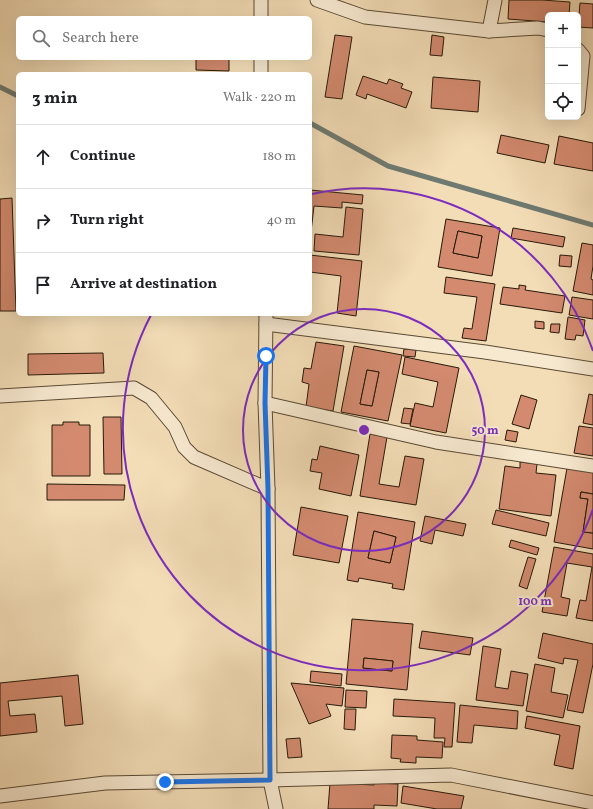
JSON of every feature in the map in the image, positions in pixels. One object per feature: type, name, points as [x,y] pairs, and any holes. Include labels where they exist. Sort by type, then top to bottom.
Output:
[{"type":"street","points":[[261,0],[261,16]]},
{"type":"street","points":[[317,0],[365,17],[489,31],[538,28],[545,29]]},
{"type":"street","points":[[489,31],[495,0]]},
{"type":"street","points":[[581,54],[583,56],[581,76]]},
{"type":"street","points":[[261,60],[261,72]]},
{"type":"street","points":[[276,809],[270,780],[268,489],[265,403],[266,319],[593,368]]},
{"type":"street","points":[[0,396],[134,388],[151,398],[175,427],[184,447],[194,457],[268,489]]},
{"type":"street","points":[[265,403],[436,442],[593,466]]},
{"type":"street","points":[[0,796],[105,783],[451,775],[593,803]]},
{"type":"building","points":[[509,0],[570,2],[569,12],[545,12],[545,22],[508,19]]},
{"type":"building","points":[[580,3],[593,4],[593,28],[581,27],[581,12],[579,12]]},
{"type":"building","points":[[335,35],[352,37],[342,99],[325,97]]},
{"type":"building","points":[[432,35],[444,37],[442,56],[430,55]]},
{"type":"building","points":[[196,60],[229,60],[229,71],[196,70]]},
{"type":"building","points":[[363,76],[387,84],[389,79],[403,84],[401,88],[412,92],[406,108],[367,94],[366,99],[356,95]]},
{"type":"building","points":[[433,77],[480,81],[478,112],[431,108]]},
{"type":"building","points":[[501,135],[549,145],[545,163],[497,153]]},
{"type":"building","points":[[559,136],[593,143],[593,171],[554,164]]},
{"type":"building","points":[[312,190],[363,195],[362,204],[342,202],[342,208],[314,206],[312,224]]},
{"type":"building","points":[[12,198],[16,311],[0,311],[0,199]]},
{"type":"building","points":[[346,207],[363,209],[359,255],[314,251],[315,234],[343,237]]},
{"type":"building","points":[[446,219],[500,228],[492,276],[438,267]],"holes":[[[458,231],[482,236],[478,258],[453,253]]]},
{"type":"building","points":[[513,228],[565,237],[563,247],[511,238]]},
{"type":"building","points":[[458,231],[482,236],[478,258],[453,253]]},
{"type":"building","points":[[582,243],[593,245],[593,266],[591,279],[593,280],[593,295],[573,291]]},
{"type":"building","points":[[312,255],[362,261],[356,316],[337,313],[341,276],[312,272]]},
{"type":"building","points":[[560,255],[572,256],[571,267],[559,266]]},
{"type":"building","points":[[446,277],[495,284],[486,341],[462,338],[464,328],[472,329],[477,297],[444,293]]},
{"type":"building","points":[[519,285],[526,286],[525,290],[565,296],[562,313],[500,304],[503,287],[519,289]]},
{"type":"building","points":[[572,297],[593,300],[593,319],[569,315]]},
{"type":"building","points":[[568,317],[585,320],[583,336],[576,335],[575,340],[565,339]]},
{"type":"building","points":[[535,321],[544,322],[544,329],[535,328]]},
{"type":"building","points":[[551,324],[560,324],[559,333],[550,332]]},
{"type":"building","points":[[316,342],[344,346],[333,411],[306,407],[309,384],[302,382],[304,368],[311,369]]},
{"type":"building","points":[[354,346],[402,355],[388,421],[341,412]],"holes":[[[367,370],[379,372],[372,406],[360,404]]]},
{"type":"building","points":[[404,349],[416,350],[415,357],[403,356]]},
{"type":"building","points":[[103,353],[104,373],[28,375],[28,354]]},
{"type":"building","points":[[405,357],[459,368],[446,433],[410,426],[415,403],[433,407],[438,382],[402,374]]},
{"type":"building","points":[[367,370],[379,372],[372,406],[360,404]]},
{"type":"building","points":[[589,394],[593,395],[593,425],[583,423]]},
{"type":"building","points":[[521,395],[537,400],[529,429],[512,424]]},
{"type":"building","points":[[404,408],[413,409],[410,424],[401,423]]},
{"type":"building","points":[[103,417],[121,417],[122,474],[104,474]]},
{"type":"building","points":[[63,422],[79,422],[79,425],[90,425],[90,476],[52,476],[52,425],[63,425]]},
{"type":"building","points":[[579,426],[593,428],[593,456],[574,453]]},
{"type":"building","points":[[507,430],[518,432],[516,442],[505,440]]},
{"type":"building","points":[[370,434],[387,437],[379,484],[399,487],[405,456],[424,459],[416,505],[360,496]]},
{"type":"building","points":[[320,446],[359,455],[351,496],[319,489],[322,473],[310,471],[312,459],[317,460]]},
{"type":"building","points":[[520,462],[537,464],[536,473],[556,475],[551,516],[499,509],[505,466],[520,468]]},
{"type":"building","points":[[567,468],[593,472],[593,494],[581,492],[580,498],[588,499],[583,532],[593,533],[593,549],[554,542]]},
{"type":"building","points":[[47,484],[125,485],[124,500],[47,500]]},
{"type":"building","points":[[581,492],[593,494],[593,533],[583,532],[588,499],[580,498]]},
{"type":"building","points":[[301,507],[348,516],[339,563],[293,555]]},
{"type":"building","points":[[496,510],[549,523],[546,536],[492,524]]},
{"type":"building","points":[[358,512],[415,522],[404,590],[392,588],[393,584],[359,578],[358,582],[347,580]],"holes":[[[374,531],[396,537],[390,563],[368,558]]]},
{"type":"building","points":[[425,516],[466,524],[463,536],[435,530],[432,544],[420,541]]},
{"type":"building","points":[[374,531],[396,537],[390,563],[368,558]]},
{"type":"building","points":[[511,540],[539,548],[537,555],[509,547]]},
{"type":"building","points":[[554,547],[593,554],[593,621],[576,618],[580,600],[586,601],[592,567],[567,563],[561,597],[570,599],[567,616],[542,612]]},
{"type":"building","points":[[528,557],[536,559],[527,589],[519,586]]},
{"type":"building","points":[[352,619],[413,624],[407,690],[346,684]],"holes":[[[364,658],[393,661],[392,671],[363,668]]]},
{"type":"building","points":[[422,631],[473,638],[470,655],[419,648]]},
{"type":"building","points":[[543,633],[593,644],[593,664],[583,713],[567,710],[578,660],[564,658],[563,664],[538,658]]},
{"type":"building","points":[[483,646],[501,649],[495,687],[508,689],[511,671],[528,674],[523,706],[476,700]]},
{"type":"building","points":[[364,658],[393,661],[392,671],[363,668]]},
{"type":"building","points":[[535,664],[555,668],[551,692],[568,695],[563,718],[526,711]]},
{"type":"building","points":[[311,671],[342,674],[341,686],[310,682]]},
{"type":"building","points":[[78,675],[83,724],[65,726],[62,696],[8,701],[10,716],[35,714],[37,732],[0,736],[0,683]]},
{"type":"building","points":[[291,683],[344,688],[342,706],[326,704],[331,716],[309,724]]},
{"type":"building","points":[[346,690],[367,691],[366,708],[345,707]]},
{"type":"building","points":[[394,699],[455,703],[452,747],[444,747],[445,738],[434,738],[435,718],[393,716]]},
{"type":"building","points":[[460,705],[518,711],[517,729],[474,725],[472,743],[457,742]]},
{"type":"building","points":[[345,709],[356,709],[355,730],[344,729]]},
{"type":"building","points":[[527,716],[580,726],[573,769],[554,765],[560,735],[525,728]]},
{"type":"building","points":[[392,735],[417,736],[417,740],[443,742],[442,758],[416,757],[416,763],[400,762],[401,759],[391,758]]},
{"type":"building","points":[[300,738],[302,757],[288,758],[286,739]]},
{"type":"building","points":[[330,783],[374,785],[374,783],[398,784],[397,806],[374,805],[374,809],[328,809]]},
{"type":"building","points":[[403,786],[464,796],[461,809],[437,809],[401,803]]},
{"type":"waterway","points":[[0,87],[16,95]]},
{"type":"waterway","points":[[312,124],[388,166],[593,225]]},
{"type":"route","points":[[165,782],[270,780],[268,489],[265,403],[266,356]]}]
